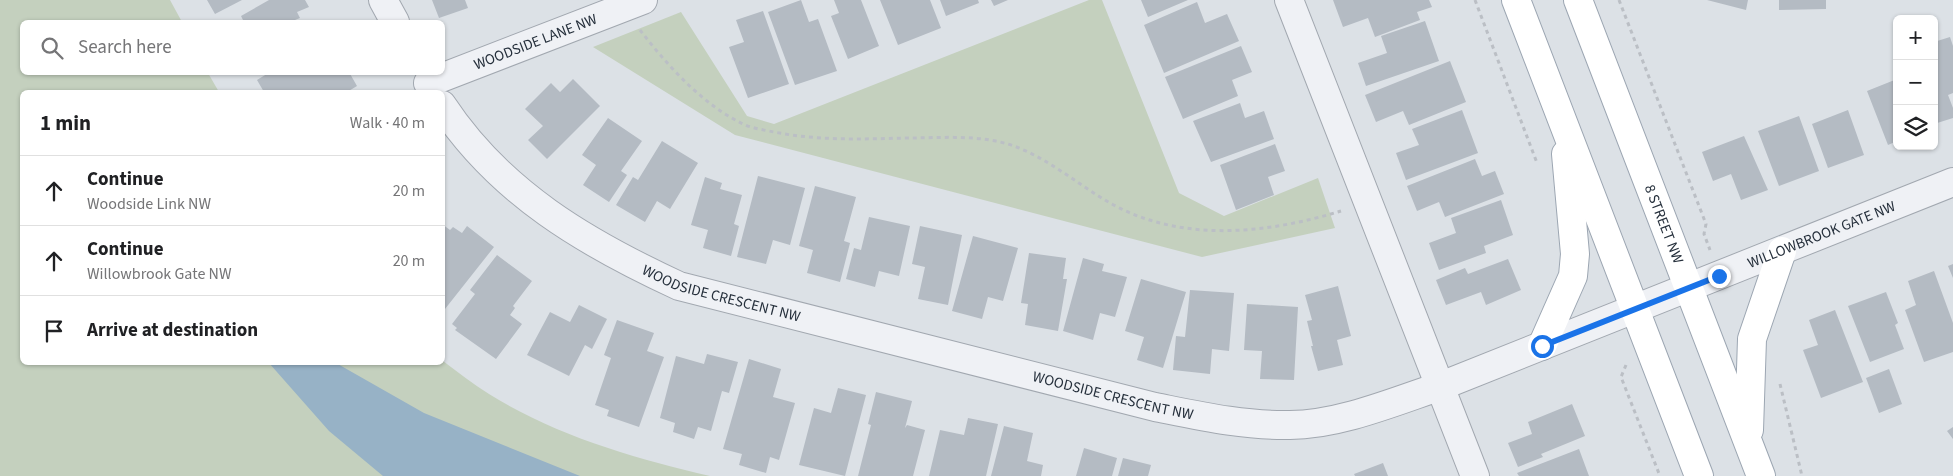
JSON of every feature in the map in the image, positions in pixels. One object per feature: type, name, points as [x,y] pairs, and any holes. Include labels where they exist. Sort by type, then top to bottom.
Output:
[{"type":"main road","points":[[1516,0],[1699,476]]},
{"type":"main road","name":"8 STREET NW","points":[[1578,0],[1762,476]]},
{"type":"main road","points":[[1542,346],[1573,276],[1575,254],[1563,123]]},
{"type":"main road","points":[[1749,444],[1752,339],[1782,251]]},
{"type":"street","points":[[383,0],[394,20]]},
{"type":"street","points":[[1289,0],[1475,476]]},
{"type":"street","name":"WOODSIDE LANE NW","points":[[432,88],[633,4]]},
{"type":"street","name":"WOODSIDE CRESCENT NW","points":[[445,108],[463,136],[509,182],[565,226],[622,260],[680,286],[1155,407],[1234,422],[1292,426],[1354,416],[1441,386],[1542,346]]},
{"type":"street","name":"WILLOWBROOK GATE NW","points":[[1542,346],[1953,182]]},
{"type":"path","points":[[1475,0],[1539,169]]},
{"type":"path","points":[[1619,0],[1706,224],[1704,234]]},
{"type":"path","points":[[633,4],[651,44],[713,106],[742,124],[799,137],[825,139],[940,138],[1001,142],[1043,161],[1111,203],[1135,215],[1179,228],[1244,230],[1313,219],[1369,202]]},
{"type":"path","points":[[1626,363],[1621,377],[1660,476]]},
{"type":"path","points":[[1779,381],[1802,476]]},
{"type":"green space","points":[[0,0],[170,0],[181,20],[20,20],[20,75],[209,75],[218,90],[20,90],[20,365],[445,365],[445,362],[489,394],[515,409],[568,434],[653,462],[710,476],[0,476]]},
{"type":"green space","points":[[1089,0],[1102,0],[1179,193],[1224,216],[1318,178],[1335,228],[1202,257],[735,135],[593,47],[681,12],[747,116],[774,124]]},
{"type":"water","points":[[271,365],[340,365],[424,413],[580,476],[383,476],[329,431]]},
{"type":"building","points":[[207,0],[242,0],[215,14]]},
{"type":"building","points":[[269,0],[305,0],[309,7],[297,12],[300,18],[295,20],[243,20],[241,16]]},
{"type":"building","points":[[432,0],[465,0],[468,8],[439,18]]},
{"type":"building","points":[[801,0],[809,22],[818,19],[837,71],[795,85],[768,12]]},
{"type":"building","points":[[834,0],[861,0],[879,46],[848,59],[831,16],[839,13]]},
{"type":"building","points":[[880,0],[930,0],[941,28],[898,45]]},
{"type":"building","points":[[940,0],[978,0],[979,3],[946,16]]},
{"type":"building","points":[[991,0],[1008,0],[994,6]]},
{"type":"building","points":[[1141,0],[1188,0],[1148,17]]},
{"type":"building","points":[[1333,0],[1429,0],[1432,7],[1417,12],[1420,20],[1375,37],[1368,18],[1343,27]]},
{"type":"building","points":[[1707,0],[1748,0],[1746,10]]},
{"type":"building","points":[[1779,0],[1826,0],[1826,9],[1779,10]]},
{"type":"building","points":[[1197,2],[1205,23],[1227,14],[1239,41],[1164,73],[1144,25]]},
{"type":"building","points":[[763,11],[789,84],[748,98],[729,47],[744,42],[736,20]]},
{"type":"building","points":[[1425,21],[1439,61],[1366,86],[1358,63],[1387,53],[1381,36]]},
{"type":"building","points":[[1950,37],[1953,46],[1953,93],[1948,95],[1953,108],[1953,118],[1938,123],[1938,60],[1938,41]]},
{"type":"building","points":[[1241,46],[1252,72],[1232,80],[1238,96],[1183,119],[1165,77]]},
{"type":"building","points":[[1450,61],[1466,102],[1409,125],[1403,111],[1376,122],[1365,95]]},
{"type":"building","points":[[265,75],[351,75],[357,86],[350,90],[263,90],[257,80]]},
{"type":"building","points":[[573,79],[600,106],[547,159],[528,140],[543,126],[525,109],[551,83],[560,92]]},
{"type":"building","points":[[1893,81],[1893,143],[1888,145],[1867,91]]},
{"type":"building","points":[[1240,103],[1245,118],[1264,111],[1274,139],[1211,162],[1193,121]]},
{"type":"building","points":[[1462,110],[1478,153],[1406,180],[1396,153],[1419,145],[1412,129]]},
{"type":"building","points":[[1848,110],[1864,155],[1828,168],[1812,124]]},
{"type":"building","points":[[1799,116],[1819,171],[1779,186],[1758,131]]},
{"type":"building","points":[[608,118],[642,141],[621,171],[627,175],[609,202],[583,185],[596,165],[582,155]]},
{"type":"building","points":[[1744,136],[1768,190],[1741,200],[1731,174],[1713,181],[1702,152]]},
{"type":"building","points":[[662,141],[698,163],[670,209],[657,201],[645,222],[616,205],[633,177],[638,180]]},
{"type":"building","points":[[1275,144],[1285,171],[1268,177],[1274,195],[1236,210],[1220,165]]},
{"type":"building","points":[[1475,159],[1482,176],[1495,171],[1504,194],[1445,217],[1439,202],[1417,211],[1407,186]]},
{"type":"building","points":[[758,176],[805,188],[790,245],[773,240],[766,264],[737,257]]},
{"type":"building","points":[[705,177],[722,183],[720,189],[742,195],[734,224],[739,226],[731,256],[703,248],[708,230],[691,225]]},
{"type":"building","points":[[815,186],[856,197],[844,241],[850,243],[840,282],[807,273],[813,250],[799,246]]},
{"type":"building","points":[[1501,200],[1513,235],[1484,246],[1486,253],[1439,270],[1429,243],[1456,233],[1451,218]]},
{"type":"building","points":[[869,217],[910,226],[899,276],[879,271],[875,287],[846,279],[854,248],[861,250]]},
{"type":"building","points":[[445,226],[450,230],[453,227],[462,233],[467,226],[494,247],[445,309]]},
{"type":"building","points":[[920,226],[962,235],[948,305],[918,299],[925,267],[912,264]]},
{"type":"building","points":[[973,236],[1018,248],[1003,301],[988,297],[982,319],[952,311]]},
{"type":"building","points":[[1029,253],[1066,258],[1063,279],[1067,279],[1058,331],[1025,325],[1028,304],[1021,303]]},
{"type":"building","points":[[497,255],[532,281],[513,306],[515,308],[510,315],[522,324],[496,359],[455,330],[457,328],[452,324],[475,294],[470,290]]},
{"type":"building","points":[[1083,258],[1104,264],[1102,271],[1127,277],[1115,317],[1100,313],[1093,340],[1063,331]]},
{"type":"building","points":[[1508,259],[1521,290],[1486,305],[1481,292],[1446,305],[1436,280],[1465,268],[1468,274]]},
{"type":"building","points":[[1953,264],[1953,278],[1948,266]]},
{"type":"building","points":[[1934,271],[1953,323],[1953,352],[1924,362],[1905,310],[1916,305],[1908,281]]},
{"type":"building","points":[[1141,279],[1186,292],[1163,368],[1137,360],[1144,337],[1125,331]]},
{"type":"building","points":[[1338,286],[1351,336],[1337,340],[1343,365],[1318,371],[1307,321],[1312,320],[1305,295]]},
{"type":"building","points":[[1190,290],[1234,293],[1229,351],[1212,349],[1210,374],[1173,370],[1176,336],[1185,337]]},
{"type":"building","points":[[1886,292],[1898,323],[1895,325],[1904,349],[1870,362],[1848,306]]},
{"type":"building","points":[[1247,304],[1298,307],[1294,380],[1260,379],[1262,351],[1244,350]]},
{"type":"building","points":[[579,305],[607,319],[592,349],[585,345],[569,376],[527,355],[550,312],[570,322]]},
{"type":"building","points":[[1835,310],[1863,382],[1821,398],[1803,350],[1818,345],[1809,320]]},
{"type":"building","points":[[617,320],[654,333],[647,351],[664,357],[639,427],[607,416],[609,410],[595,405],[611,358],[604,355]]},
{"type":"building","points":[[707,354],[738,362],[729,393],[722,391],[711,431],[698,427],[694,439],[673,432],[675,423],[660,418],[676,356],[704,364]]},
{"type":"building","points":[[749,359],[781,369],[773,397],[795,403],[779,460],[770,457],[766,473],[739,465],[742,454],[723,449]]},
{"type":"building","points":[[1889,369],[1902,404],[1879,413],[1866,378]]},
{"type":"building","points":[[838,388],[866,395],[845,476],[799,465],[814,408],[831,413]]},
{"type":"building","points":[[876,392],[912,401],[905,428],[907,425],[925,430],[913,476],[858,476],[871,425],[868,424]]},
{"type":"building","points":[[1572,404],[1585,436],[1541,454],[1543,457],[1518,467],[1508,443],[1532,434],[1528,422]]},
{"type":"building","points":[[968,418],[998,424],[986,476],[929,476],[940,430],[964,435]]},
{"type":"building","points":[[1004,426],[1033,433],[1027,461],[1043,465],[1041,476],[991,476]]},
{"type":"building","points":[[1953,427],[1953,439],[1947,431]]},
{"type":"building","points":[[1084,448],[1117,458],[1112,476],[1076,476]]},
{"type":"building","points":[[1579,449],[1589,476],[1519,476],[1517,473]]},
{"type":"building","points":[[1123,458],[1151,465],[1148,476],[1118,476]]},
{"type":"building","points":[[1383,463],[1388,476],[1355,476],[1354,474]]},
{"type":"route","points":[[1542,346],[1719,276]]}]
